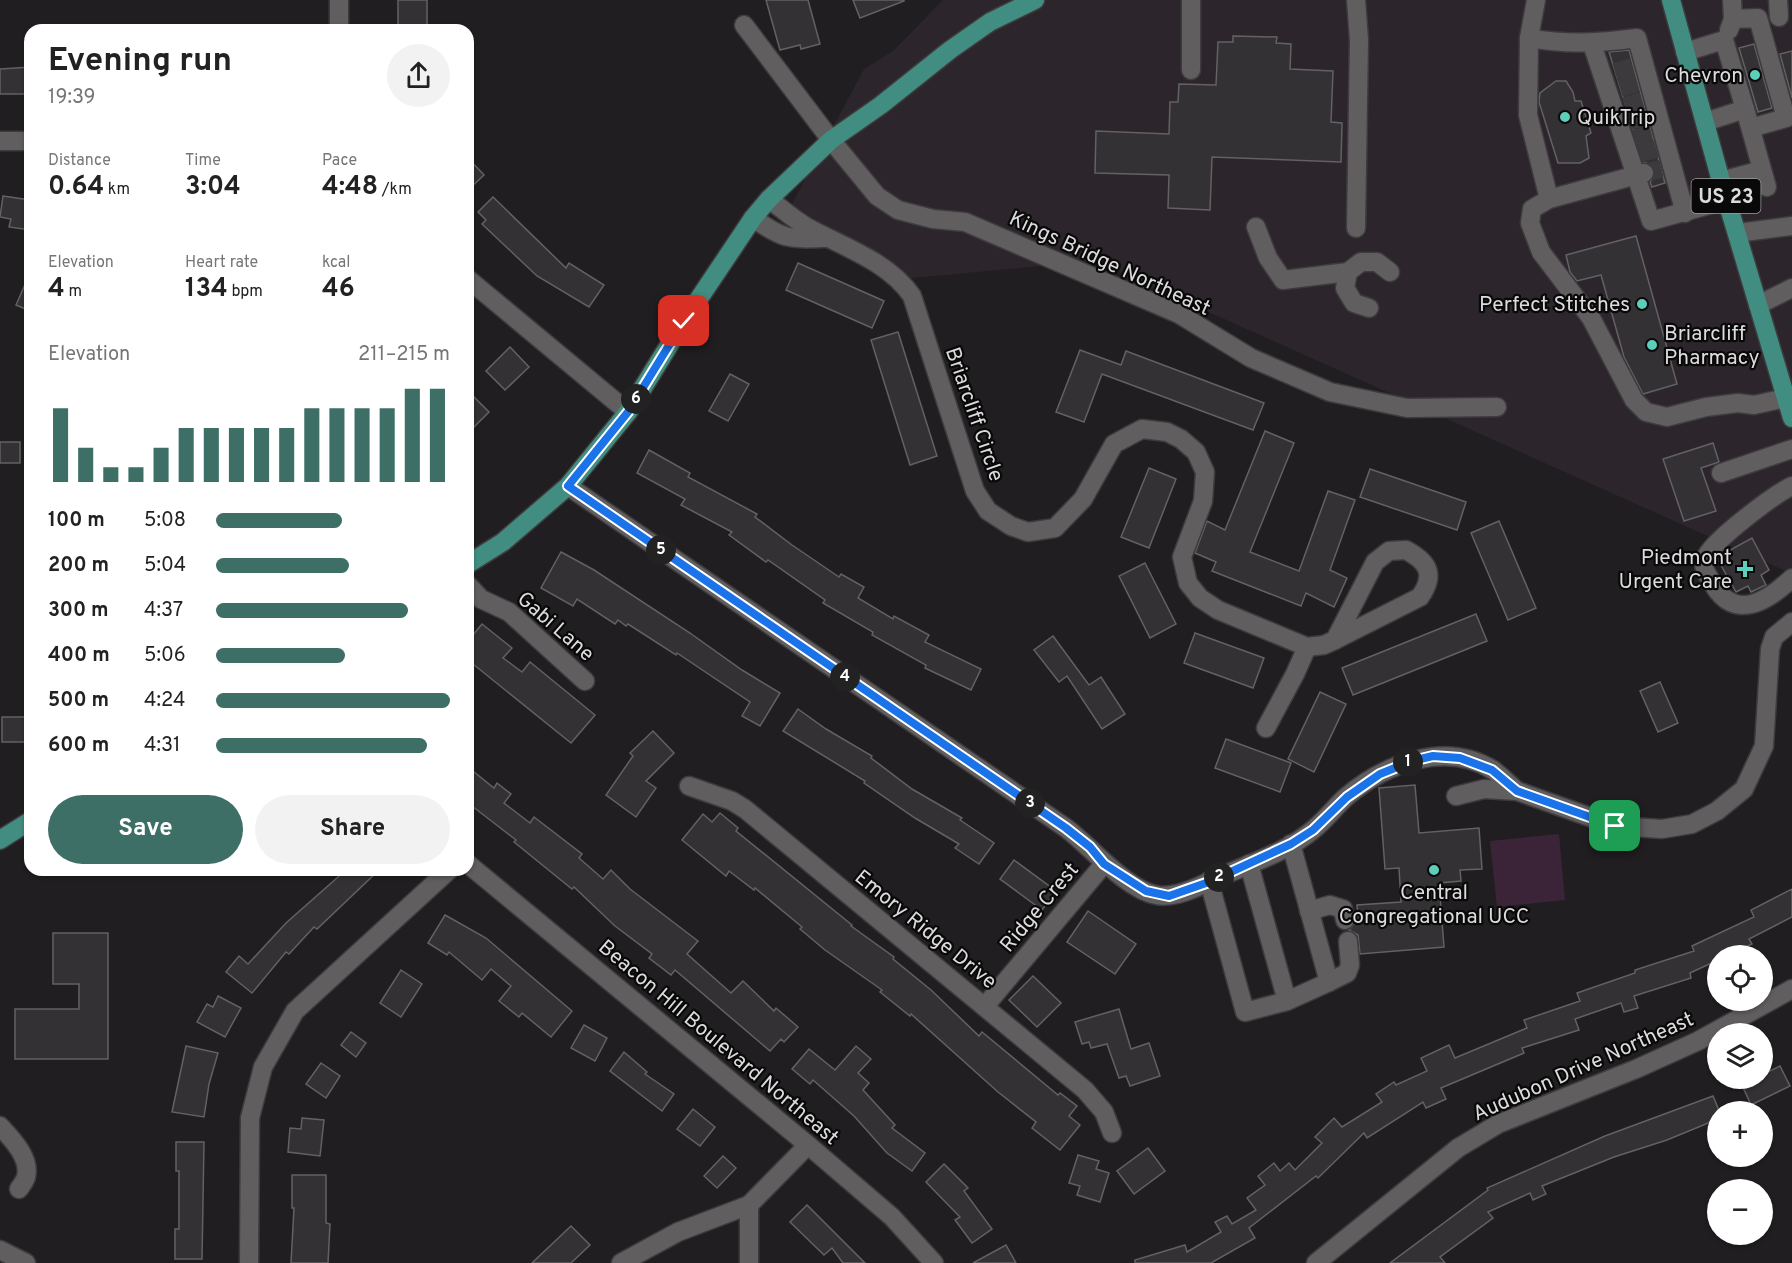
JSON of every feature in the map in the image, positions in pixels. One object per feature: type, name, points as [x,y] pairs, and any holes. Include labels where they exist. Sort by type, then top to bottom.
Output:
[{"type":"main road","points":[[474,560],[503,542],[568,486],[628,412],[684,321],[753,218],[769,199],[831,140],[881,105],[950,50],[990,22],[1035,0]]},
{"type":"main road","name":"US 23","points":[[1671,0],[1721,181],[1792,418]]},
{"type":"main road","points":[[0,840],[24,825]]},
{"type":"street","points":[[339,0],[339,24]]},
{"type":"street","points":[[1191,0],[1191,70]]},
{"type":"street","points":[[1356,0],[1359,40],[1356,228]]},
{"type":"street","points":[[1536,0],[1529,38],[1528,115],[1549,199]]},
{"type":"street","points":[[1732,0],[1733,19],[1724,40],[1767,188]]},
{"type":"street","points":[[1733,19],[1758,18],[1786,118],[1750,128]]},
{"type":"street","name":"Kings Bridge Northeast","points":[[744,25],[831,140],[877,196],[898,210],[933,219],[965,222],[1179,315],[1251,358],[1330,392],[1407,408],[1497,407]]},
{"type":"street","points":[[1529,38],[1559,44],[1592,44],[1637,38],[1652,106],[1685,213]]},
{"type":"street","points":[[1685,52],[1724,40]]},
{"type":"street","points":[[1592,44],[1622,115],[1651,221],[1727,200]]},
{"type":"street","points":[[1705,122],[1745,109]]},
{"type":"street","points":[[0,141],[24,141]]},
{"type":"street","points":[[1721,181],[1762,170]]},
{"type":"street","points":[[1640,174],[1549,199],[1538,204],[1530,212],[1530,223],[1536,242],[1548,262],[1591,318],[1638,406],[1646,412],[1667,417],[1706,406],[1738,403],[1754,405],[1786,398]]},
{"type":"street","name":"Briarcliff Circle","points":[[769,199],[804,225],[877,264],[901,280],[912,296],[975,491],[988,510],[1011,526],[1028,532],[1055,528],[1083,499],[1114,444],[1142,429],[1167,432],[1181,439],[1196,452],[1205,472],[1203,501],[1182,557],[1188,583],[1200,598],[1218,609],[1307,647]]},
{"type":"street","name":"Briarcliff Circle","points":[[753,218],[776,234],[791,239],[827,238]]},
{"type":"street","points":[[1737,233],[1792,226]]},
{"type":"street","points":[[1256,227],[1269,258],[1283,280],[1348,272],[1361,262],[1377,262],[1390,272]]},
{"type":"street","points":[[1348,272],[1345,288],[1349,296],[1354,303],[1369,308]]},
{"type":"street","points":[[474,284],[628,412]]},
{"type":"street","points":[[1758,305],[1792,288]]},
{"type":"street","points":[[1721,473],[1792,449]]},
{"type":"street","points":[[568,486],[1066,828],[1090,847],[1104,864],[1156,895],[1169,896],[1209,882],[1291,844],[1313,830],[1363,785],[1380,774],[1412,761],[1433,756],[1460,758],[1492,770],[1517,791]]},
{"type":"street","points":[[1792,486],[1778,492],[1712,547],[1705,559],[1704,570],[1716,590],[1731,603],[1747,605],[1765,600],[1792,578]]},
{"type":"street","points":[[1266,728],[1307,647],[1324,645],[1335,640],[1420,597],[1427,587],[1429,578],[1421,558],[1406,550],[1389,551],[1381,556],[1375,562],[1335,640]]},
{"type":"street","name":"Gabi Lane","points":[[474,591],[481,599],[509,612],[585,681]]},
{"type":"street","points":[[1456,796],[1484,789],[1517,791],[1615,826],[1662,829],[1692,824],[1717,811],[1744,789],[1764,747],[1770,649],[1774,637],[1792,622]]},
{"type":"street","name":"Emory Ridge Drive","points":[[689,786],[745,809],[1085,1090],[1104,1112],[1112,1133]]},
{"type":"street","points":[[1291,844],[1329,982]]},
{"type":"street","name":"Ridge Crest","points":[[985,1006],[1104,864]]},
{"type":"street","points":[[1249,864],[1287,1001]]},
{"type":"street","name":"Beacon Hill Boulevard Northeast","points":[[474,869],[808,1145],[892,1217],[934,1263]]},
{"type":"street","points":[[249,1263],[250,1118],[263,1067],[295,1011],[442,876]]},
{"type":"street","points":[[1209,882],[1245,1012],[1287,1001],[1347,973],[1350,965],[1348,940]]},
{"type":"street","points":[[1310,910],[1330,905],[1343,909],[1345,920]]},
{"type":"street","name":"Audubon Drive Northeast","points":[[1316,1263],[1458,1148],[1498,1124],[1636,1069],[1698,1041],[1792,990]]},
{"type":"street","points":[[0,1126],[15,1142],[24,1160],[26,1176],[19,1189]]},
{"type":"street","points":[[621,1263],[678,1232],[749,1205],[808,1145]]},
{"type":"street","points":[[749,1205],[749,1263]]},
{"type":"street","points":[[0,1250],[26,1263]]},
{"type":"shaded area","points":[[943,0],[1792,0],[1792,574],[1095,261],[902,279],[785,217],[864,69],[893,51]]},
{"type":"shaded area","points":[[1559,834],[1565,900],[1497,907],[1490,841]]},
{"type":"building","points":[[398,0],[427,0],[427,24],[398,24]]},
{"type":"building","points":[[766,0],[808,0],[820,44],[801,49],[800,45],[780,50]]},
{"type":"building","points":[[853,0],[904,0],[904,1],[860,18]]},
{"type":"building","points":[[1233,36],[1277,37],[1276,43],[1291,44],[1290,69],[1333,71],[1331,122],[1342,123],[1341,162],[1212,157],[1210,210],[1168,208],[1169,175],[1095,173],[1096,131],[1169,134],[1170,102],[1178,102],[1179,84],[1216,85],[1218,42],[1233,42]]},
{"type":"building","points":[[1754,44],[1772,108],[1758,112],[1739,48]]},
{"type":"building","points":[[1629,50],[1665,183],[1652,187],[1650,182],[1655,176],[1655,169],[1643,162],[1609,52]]},
{"type":"building","points":[[1792,51],[1792,98],[1780,54]]},
{"type":"building","points":[[24,67],[24,94],[0,94],[0,69]]},
{"type":"building","name":"QuikTrip","points":[[1556,81],[1566,81],[1573,92],[1575,101],[1581,101],[1591,133],[1586,136],[1589,158],[1580,163],[1558,163],[1539,102],[1540,93]]},
{"type":"building","points":[[474,164],[484,175],[474,184]]},
{"type":"building","points":[[3,196],[24,199],[24,229],[9,227],[11,219],[0,217]]},
{"type":"building","points":[[493,197],[566,268],[569,263],[604,285],[589,307],[537,276],[482,224],[486,220],[478,212]]},
{"type":"building","points":[[1636,236],[1677,384],[1643,394],[1624,357],[1601,275],[1577,281],[1570,272],[1566,255]]},
{"type":"building","points":[[798,263],[884,301],[872,328],[786,290]]},
{"type":"building","points":[[24,287],[24,308],[16,305]]},
{"type":"building","points":[[898,332],[937,456],[910,465],[871,340]]},
{"type":"building","points":[[510,347],[529,367],[505,390],[486,371]]},
{"type":"building","points":[[1080,350],[1121,365],[1126,351],[1264,403],[1253,430],[1102,374],[1084,422],[1056,412]]},
{"type":"building","points":[[730,374],[749,384],[728,421],[709,411]]},
{"type":"building","points":[[474,397],[489,412],[474,427]]},
{"type":"building","points":[[1265,431],[1294,443],[1250,552],[1299,571],[1328,491],[1355,500],[1330,570],[1347,578],[1334,607],[1306,593],[1301,606],[1212,571],[1216,562],[1195,553],[1207,521],[1225,530]]},
{"type":"building","points":[[0,442],[20,442],[20,463],[0,463]]},
{"type":"building","points":[[1713,443],[1719,462],[1701,468],[1716,511],[1684,521],[1663,459]]},
{"type":"building","points":[[649,450],[690,473],[688,477],[757,514],[755,517],[839,577],[841,574],[864,587],[858,598],[893,619],[894,616],[929,635],[925,642],[981,669],[971,690],[925,668],[926,665],[872,635],[873,632],[823,603],[825,600],[729,535],[732,532],[681,505],[685,499],[637,473]]},
{"type":"building","points":[[1149,468],[1176,479],[1149,548],[1121,537]]},
{"type":"building","points":[[1370,469],[1466,502],[1457,530],[1360,497]]},
{"type":"building","points":[[1499,521],[1536,608],[1508,620],[1471,533]]},
{"type":"building","points":[[1752,538],[1769,570],[1761,575],[1766,585],[1751,592],[1748,586],[1736,592],[1718,560],[1721,555]]},
{"type":"building","points":[[561,552],[594,570],[780,693],[760,726],[742,716],[750,702],[677,653],[676,655],[628,624],[626,626],[618,620],[615,624],[577,599],[573,606],[541,588]]},
{"type":"building","points":[[1145,563],[1176,624],[1150,638],[1119,576]]},
{"type":"building","points":[[1476,614],[1487,641],[1353,695],[1342,668]]},
{"type":"building","points":[[482,624],[512,648],[503,658],[522,672],[530,662],[595,715],[571,743],[474,665],[474,634]]},
{"type":"building","points":[[1195,633],[1264,658],[1253,688],[1184,663]]},
{"type":"building","points":[[1053,636],[1089,685],[1101,677],[1125,714],[1102,729],[1067,676],[1059,682],[1034,650]]},
{"type":"building","points":[[1660,682],[1678,723],[1658,732],[1640,691]]},
{"type":"building","points":[[1320,692],[1346,704],[1314,772],[1288,759]]},
{"type":"building","points":[[798,709],[826,729],[872,756],[871,758],[912,789],[962,818],[960,820],[994,843],[979,864],[955,848],[959,844],[915,818],[864,783],[865,781],[783,731]]},
{"type":"building","points":[[2,717],[24,717],[24,742],[2,742]]},
{"type":"building","points":[[653,731],[674,753],[646,781],[656,788],[636,817],[606,795],[633,756],[630,753]]},
{"type":"building","points":[[1226,739],[1291,763],[1280,792],[1215,768]]},
{"type":"building","points":[[474,772],[494,788],[497,783],[511,794],[504,803],[530,823],[534,817],[582,854],[579,858],[603,879],[611,870],[630,889],[698,941],[687,954],[731,993],[743,981],[774,1011],[776,1008],[798,1027],[784,1042],[781,1039],[770,1051],[675,970],[671,975],[649,958],[652,954],[615,926],[574,887],[572,889],[514,842],[516,840],[474,808]]},
{"type":"building","name":"Central Congregational UCC","points":[[1415,785],[1419,833],[1479,828],[1482,869],[1460,870],[1461,881],[1439,883],[1444,947],[1360,954],[1358,935],[1349,930],[1358,919],[1357,905],[1401,902],[1399,868],[1385,869],[1379,788]]},
{"type":"building","points":[[720,813],[738,828],[736,831],[851,926],[894,957],[893,959],[931,990],[979,1036],[982,1032],[1058,1095],[1060,1093],[1077,1106],[1069,1116],[1080,1125],[1060,1150],[1032,1128],[1036,1122],[998,1092],[911,1014],[910,1016],[880,992],[882,990],[825,950],[800,929],[802,927],[755,888],[754,890],[729,871],[726,876],[682,840],[703,814],[712,822]]},
{"type":"building","points":[[1014,860],[1056,891],[1042,910],[1000,879]]},
{"type":"building","points":[[339,876],[373,876],[317,929],[314,927],[289,954],[286,952],[252,993],[226,972],[239,956],[248,964],[286,923]]},
{"type":"building","points":[[1792,889],[1792,917],[1749,939],[1752,944],[1707,945],[1707,965],[1690,973],[1691,978],[1634,996],[1638,1008],[1624,1012],[1621,1003],[1575,1019],[1579,1030],[1522,1048],[1524,1053],[1441,1088],[1446,1099],[1426,1108],[1423,1102],[1367,1138],[1364,1133],[1318,1178],[1316,1176],[1249,1228],[1255,1238],[1211,1263],[1135,1263],[1135,1260],[1185,1245],[1187,1252],[1221,1232],[1215,1222],[1227,1216],[1232,1224],[1256,1210],[1247,1198],[1265,1185],[1258,1176],[1274,1163],[1280,1171],[1289,1163],[1295,1170],[1322,1143],[1315,1137],[1334,1118],[1342,1127],[1382,1102],[1376,1094],[1394,1082],[1396,1085],[1427,1071],[1421,1058],[1449,1045],[1455,1058],[1527,1028],[1524,1020],[1580,1001],[1577,993],[1635,973],[1635,970],[1694,951],[1692,946],[1754,917],[1751,910]]},
{"type":"building","points":[[1088,911],[1136,944],[1115,974],[1067,942]]},
{"type":"building","points":[[445,915],[486,938],[572,1011],[551,1037],[522,1013],[519,1017],[499,1001],[511,986],[491,969],[482,980],[449,952],[447,955],[428,943]]},
{"type":"building","points":[[53,933],[108,933],[108,1059],[15,1059],[15,1009],[79,1009],[79,984],[53,984]]},
{"type":"building","points":[[401,970],[422,984],[401,1017],[380,1003]]},
{"type":"building","points":[[1033,976],[1061,1003],[1037,1027],[1009,1000]]},
{"type":"building","points":[[218,996],[241,1008],[225,1037],[197,1022],[207,1004],[213,1007]]},
{"type":"building","points":[[1119,1009],[1131,1049],[1149,1043],[1160,1076],[1130,1086],[1126,1076],[1119,1078],[1107,1044],[1091,1048],[1089,1042],[1082,1044],[1075,1022]]},
{"type":"building","points":[[584,1025],[607,1038],[595,1061],[571,1048]]},
{"type":"building","points":[[351,1032],[366,1043],[356,1057],[341,1045]]},
{"type":"building","points":[[186,1046],[218,1053],[209,1084],[204,1117],[172,1112]]},
{"type":"building","points":[[856,1046],[871,1059],[858,1073],[869,1083],[863,1090],[895,1125],[892,1128],[925,1153],[912,1171],[887,1153],[854,1116],[813,1080],[810,1084],[792,1069],[809,1049],[835,1070]]},
{"type":"building","points":[[624,1052],[647,1072],[645,1074],[674,1094],[662,1111],[610,1071]]},
{"type":"building","points":[[321,1063],[340,1076],[326,1098],[306,1084]]},
{"type":"building","points":[[1780,1066],[1790,1086],[1759,1101],[1749,1101],[1744,1089],[1773,1089],[1773,1070]]},
{"type":"building","points":[[1713,1096],[1715,1101],[1707,1101],[1707,1124],[1542,1186],[1546,1194],[1533,1200],[1530,1193],[1488,1212],[1493,1218],[1440,1257],[1445,1263],[1390,1263],[1488,1190],[1487,1188],[1605,1136]]},
{"type":"building","points":[[693,1109],[715,1127],[700,1146],[677,1129]]},
{"type":"building","points":[[302,1118],[324,1120],[320,1156],[288,1152],[290,1128],[301,1129]]},
{"type":"building","points":[[176,1142],[204,1142],[202,1259],[175,1259],[175,1229],[179,1229],[179,1171],[176,1171]]},
{"type":"building","points":[[1148,1148],[1165,1171],[1134,1194],[1117,1171]]},
{"type":"building","points":[[1078,1155],[1099,1161],[1096,1169],[1109,1173],[1100,1202],[1077,1195],[1080,1186],[1069,1183]]},
{"type":"building","points":[[723,1156],[736,1168],[717,1188],[704,1176]]},
{"type":"building","points":[[944,1164],[968,1188],[964,1191],[992,1229],[972,1243],[955,1220],[960,1217],[926,1182]]},
{"type":"building","points":[[292,1175],[326,1175],[326,1223],[330,1224],[328,1263],[291,1263],[294,1208],[292,1208]]},
{"type":"building","points":[[807,1205],[865,1263],[843,1263],[832,1248],[824,1255],[790,1222]]},
{"type":"building","points":[[571,1226],[590,1245],[571,1263],[532,1263]]},
{"type":"building","points":[[1006,1245],[1016,1263],[973,1263]]},
{"type":"tunnel","points":[[1615,72],[1636,66]]},
{"type":"tunnel","points":[[1620,88],[1640,82]]},
{"type":"tunnel","points":[[1625,106],[1645,100]]},
{"type":"tunnel","points":[[1629,121],[1650,116]]},
{"type":"tunnel","points":[[1634,139],[1655,134]]},
{"type":"tunnel","points":[[1639,154],[1659,148]]},
{"type":"tunnel","points":[[1644,173],[1665,168]]},
{"type":"place","name":"Chevron","points":[[1755,75]]},
{"type":"place","name":"QuikTrip","points":[[1565,117]]},
{"type":"place","name":"Perfect Stitches","points":[[1642,304]]},
{"type":"place","name":"Briarcliff Pharmacy","points":[[1652,345]]},
{"type":"place","name":"Piedmont Urgent Care","points":[[1745,569]]},
{"type":"place","name":"Central Congregational UCC","points":[[1434,870]]},
{"type":"route","points":[[684,321],[628,412],[568,486],[1066,828],[1090,847],[1104,864],[1146,891],[1169,896],[1209,882],[1291,844],[1313,830],[1347,797],[1380,774],[1412,761],[1433,756],[1460,758],[1492,770],[1517,791],[1615,826]]}]
